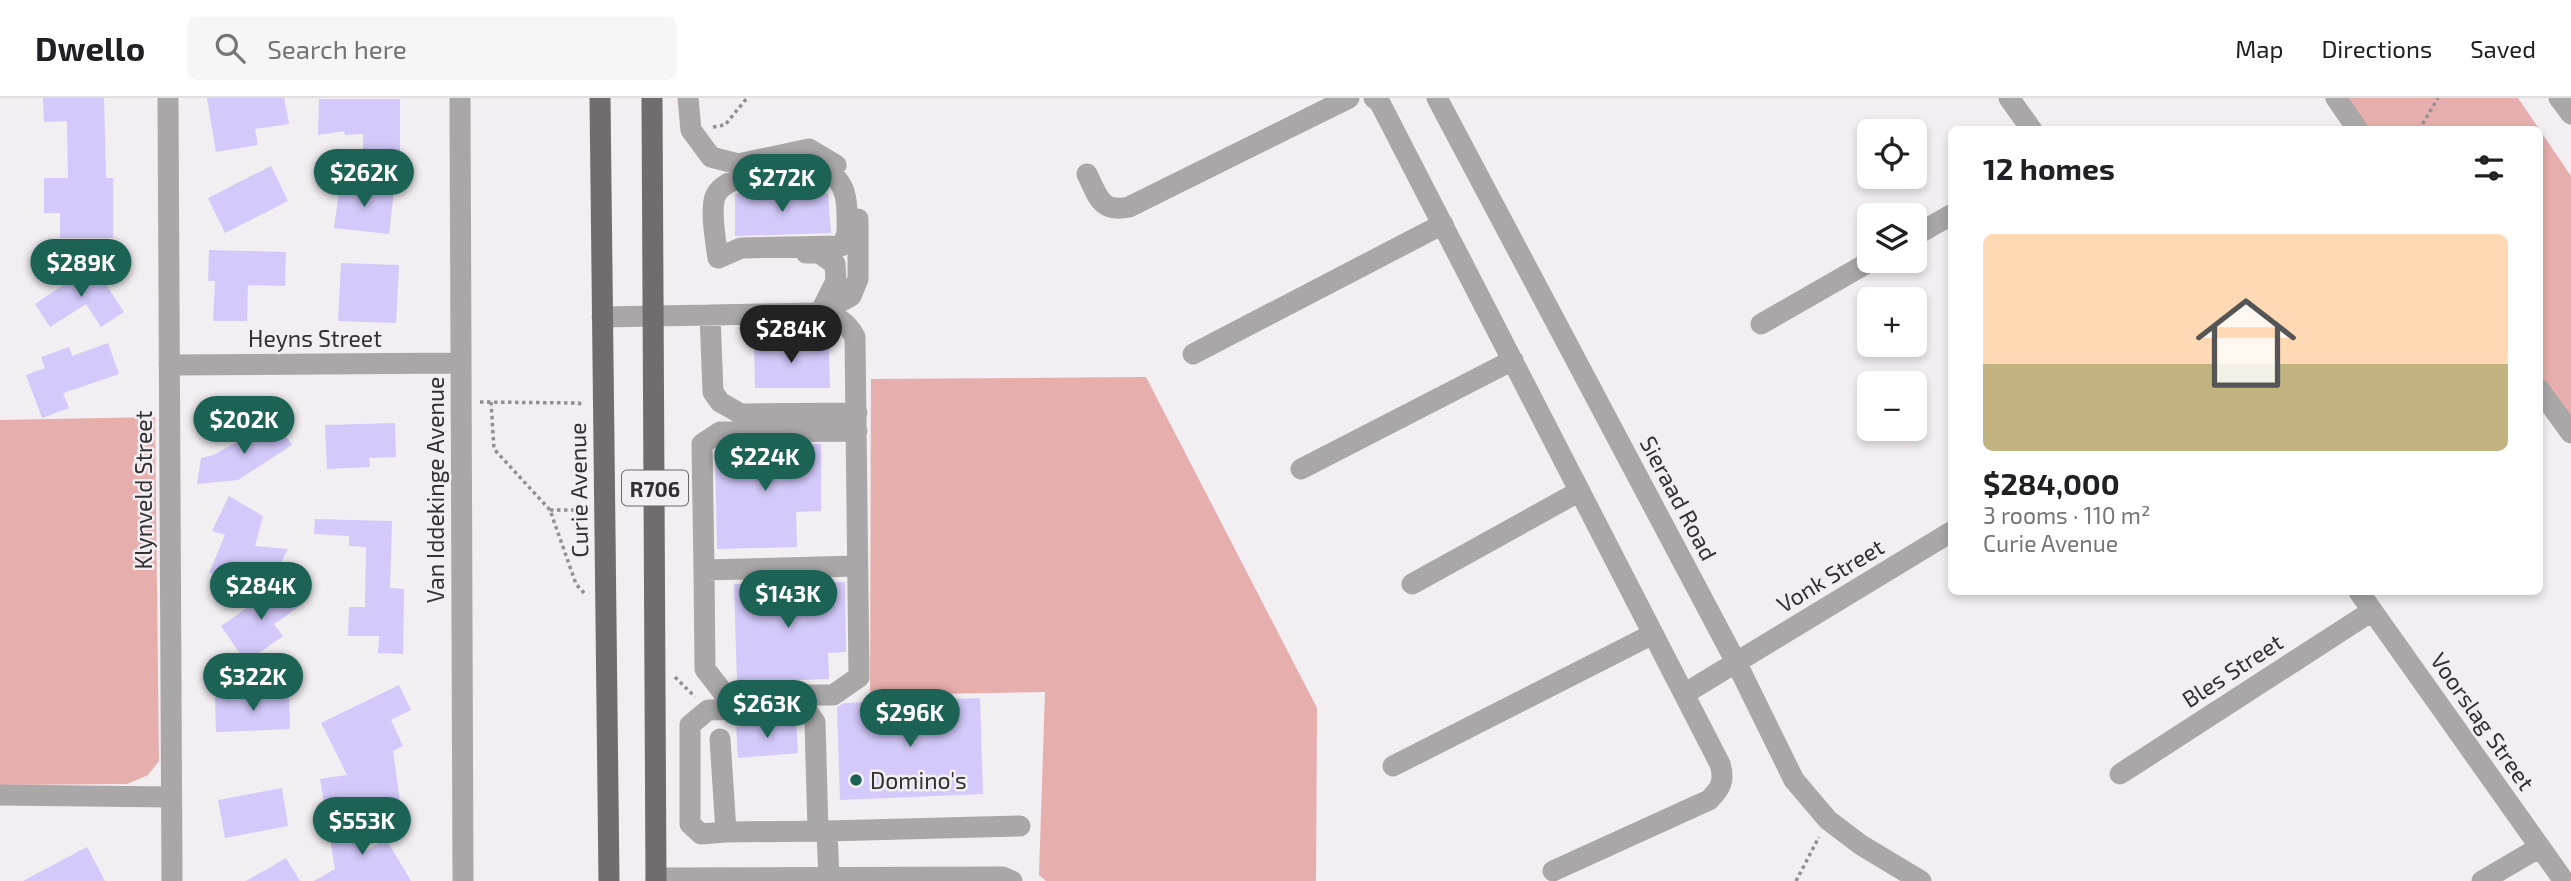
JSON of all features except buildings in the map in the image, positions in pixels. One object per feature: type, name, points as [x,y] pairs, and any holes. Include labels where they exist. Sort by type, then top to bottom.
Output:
[{"type":"main road","name":"Curie Avenue","points":[[600,98],[609,881]]},
{"type":"main road","name":"R706","points":[[652,98],[656,880]]},
{"type":"street","name":"Klynveld Street","points":[[168,98],[172,881]]},
{"type":"street","name":"Van Iddekinge Avenue","points":[[460,98],[463,881]]},
{"type":"street","points":[[688,98],[691,130],[711,158],[738,164]]},
{"type":"street","points":[[1087,174],[1100,201],[1109,207],[1129,207],[1349,98]]},
{"type":"street","points":[[1374,98],[1380,103],[1513,360],[1720,764],[1724,779],[1720,789],[1709,800],[1553,871]]},
{"type":"street","name":"Sieraad Road","points":[[1437,98],[1737,664],[1794,780],[1828,820],[1861,845],[1921,881]]},
{"type":"street","points":[[2009,98],[2029,126]]},
{"type":"street","points":[[2336,98],[2355,126]]},
{"type":"street","points":[[2559,98],[2571,114]]},
{"type":"street","points":[[820,313],[851,296],[858,279],[858,239],[858,193],[853,180],[830,159],[809,149],[738,164],[714,178],[704,193],[704,246],[718,258],[845,250],[858,239]]},
{"type":"street","points":[[806,164],[825,168],[839,180],[847,199],[848,237],[841,246],[741,248],[718,258],[715,197],[725,184],[739,178],[806,164]]},
{"type":"street","points":[[1927,229],[1948,217]]},
{"type":"street","points":[[1192,355],[1443,225]]},
{"type":"street","points":[[819,253],[835,264],[836,281],[820,313]]},
{"type":"street","points":[[1761,324],[1857,269]]},
{"type":"street","points":[[603,317],[820,313],[844,322],[855,337],[856,422],[856,566],[859,677],[833,695],[724,695],[705,669],[702,444],[720,432],[856,422]]},
{"type":"street","points":[[709,315],[713,392],[730,410],[752,415],[856,422]]},
{"type":"street","points":[[1301,469],[1513,360]]},
{"type":"street","name":"Heyns Street","points":[[169,365],[460,363]]},
{"type":"street","points":[[2543,394],[2571,433]]},
{"type":"street","points":[[1412,584],[1580,491]]},
{"type":"street","name":"Vonk Street","points":[[1684,694],[1948,534]]},
{"type":"street","points":[[704,570],[856,566]]},
{"type":"street","name":"Voorslag Street","points":[[2361,595],[2564,881]]},
{"type":"street","name":"Bles Street","points":[[2120,774],[2372,611]]},
{"type":"street","points":[[1393,766],[1653,634]]},
{"type":"street","points":[[828,879],[823,831],[816,722],[805,708],[708,710],[690,725],[690,824],[701,834],[726,832],[823,831],[1020,826]]},
{"type":"street","points":[[720,739],[726,832]]},
{"type":"street","points":[[0,796],[171,797]]},
{"type":"street","points":[[2482,881],[2539,847]]},
{"type":"street","points":[[656,880],[1003,877],[1012,881]]},
{"type":"path","points":[[2421,126],[2438,98]]},
{"type":"path","points":[[1796,881],[1828,820]]},
{"type":"shaded area","points":[[2338,98],[2518,98],[2537,126],[2357,126]]},
{"type":"shaded area","points":[[2543,135],[2571,176],[2571,441],[2543,400]]},
{"type":"shaded area","points":[[1146,377],[1317,708],[1316,881],[1046,881],[1039,875],[1045,692],[870,695],[871,379]]},
{"type":"shaded area","points":[[155,417],[159,761],[148,775],[127,784],[0,785],[0,420]]},
{"type":"place","name":"Domino's","points":[[856,780]]}]
